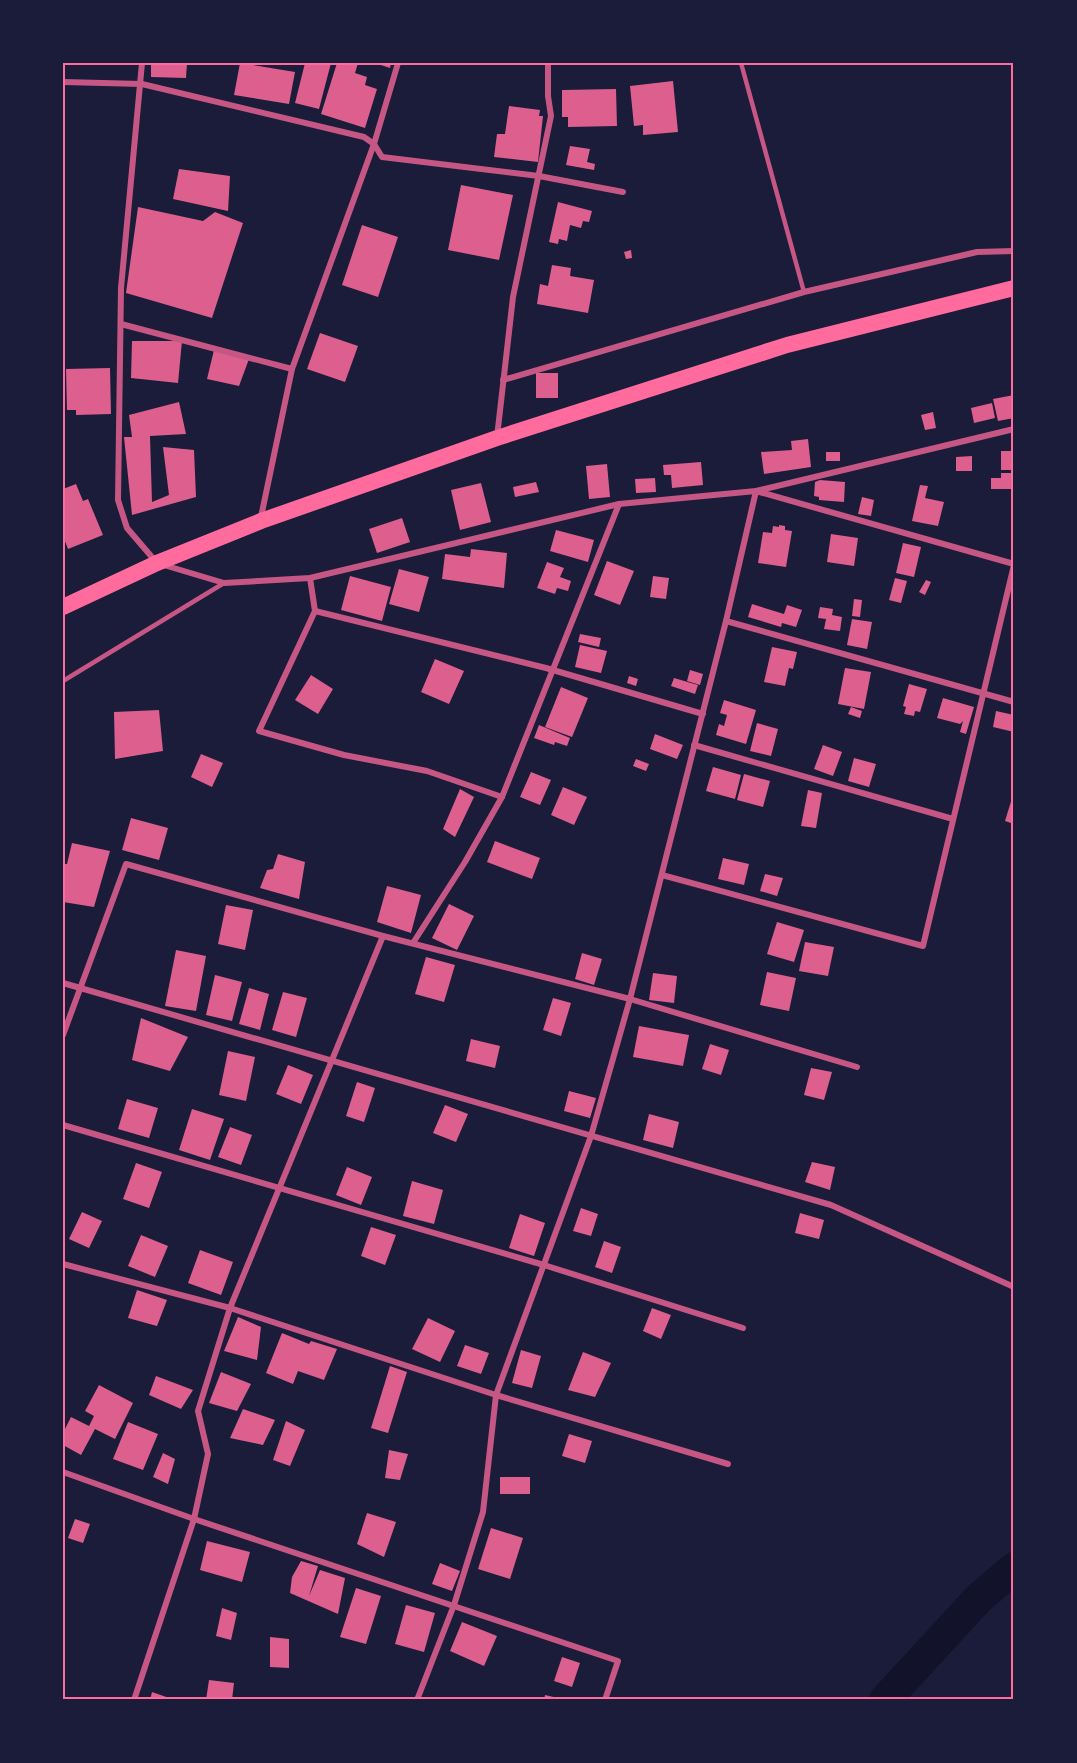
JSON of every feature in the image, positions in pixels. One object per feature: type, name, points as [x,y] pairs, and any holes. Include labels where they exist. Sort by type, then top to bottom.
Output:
[{"type":"highway","points":[[63,607],[157,563],[261,521],[497,438],[787,345],[1014,288]]},
{"type":"street","points":[[142,63],[142,84],[121,288],[118,500],[127,528],[157,563],[224,583],[310,578],[619,504],[756,491],[1014,429]]},
{"type":"street","points":[[261,521],[292,369],[374,144],[398,63]]},
{"type":"street","points":[[497,438],[513,297],[551,116],[548,96],[548,63]]},
{"type":"street","points":[[63,82],[142,84],[364,137],[374,144],[382,157],[539,176],[623,192]]},
{"type":"street","points":[[503,380],[804,292],[977,252],[1014,251]]},
{"type":"street","points":[[121,324],[292,369]]},
{"type":"street","points":[[662,875],[923,946],[1014,565],[756,491]]},
{"type":"street","points":[[417,1700],[454,1605],[483,1512],[496,1395],[591,1136],[630,999],[703,714],[756,491]]},
{"type":"street","points":[[413,944],[502,797],[619,504]]},
{"type":"street","points":[[310,578],[315,611],[259,731],[344,755],[427,771],[502,797]]},
{"type":"street","points":[[315,611],[554,671],[703,714]]},
{"type":"street","points":[[726,621],[1014,702]]},
{"type":"street","points":[[694,745],[953,819]]},
{"type":"street","points":[[63,1035],[126,864],[383,936],[630,999],[857,1067]]},
{"type":"street","points":[[135,1700],[194,1519],[208,1454],[198,1411],[230,1308],[383,936]]},
{"type":"street","points":[[63,983],[831,1205],[1014,1287]]},
{"type":"street","points":[[63,1125],[279,1190],[544,1265],[743,1328]]},
{"type":"street","points":[[63,1264],[230,1308],[496,1395],[728,1464]]},
{"type":"street","points":[[63,1472],[194,1519],[618,1661],[605,1700]]},
{"type":"lane","points":[[741,63],[804,292]]},
{"type":"lane","points":[[63,681],[224,583]]},
{"type":"building","points":[[151,63],[187,63],[186,78],[151,77]]},
{"type":"building","points":[[240,63],[295,72],[289,104],[234,95]]},
{"type":"building","points":[[305,63],[331,63],[319,109],[295,103]]},
{"type":"building","points":[[337,63],[358,63],[355,73],[367,77],[365,85],[377,89],[365,128],[321,114]]},
{"type":"building","points":[[375,63],[391,63],[390,68]]},
{"type":"building","points":[[673,81],[678,132],[643,135],[643,125],[634,126],[630,86]]},
{"type":"building","points":[[616,89],[617,126],[568,127],[568,117],[562,117],[562,90]]},
{"type":"building","points":[[509,106],[540,110],[539,116],[543,116],[538,162],[494,157],[497,134],[505,134]]},
{"type":"building","points":[[570,146],[590,149],[587,162],[595,164],[594,170],[566,165]]},
{"type":"building","points":[[179,169],[230,176],[228,211],[173,199]]},
{"type":"building","points":[[461,185],[513,195],[499,260],[448,250]]},
{"type":"building","points":[[558,202],[592,211],[589,222],[583,221],[581,228],[570,225],[567,241],[559,239],[558,244],[549,242]]},
{"type":"building","points":[[138,207],[203,221],[215,212],[243,223],[212,318],[126,293]]},
{"type":"building","points":[[362,225],[398,237],[378,297],[342,285]]},
{"type":"building","points":[[631,250],[632,258],[626,259],[624,252]]},
{"type":"building","points":[[552,265],[571,268],[570,276],[594,280],[588,313],[537,304],[540,284],[548,286]]},
{"type":"building","points":[[320,333],[358,346],[345,382],[307,369]]},
{"type":"building","points":[[132,341],[182,341],[178,383],[131,378]]},
{"type":"building","points":[[214,350],[249,359],[239,386],[207,379]]},
{"type":"building","points":[[110,368],[111,414],[76,415],[76,410],[67,410],[66,369]]},
{"type":"building","points":[[536,373],[558,373],[558,398],[536,398]]},
{"type":"building","points":[[1014,395],[1014,418],[998,421],[993,399]]},
{"type":"building","points":[[179,402],[186,434],[150,436],[152,502],[169,495],[163,447],[194,450],[196,497],[132,515],[124,437],[132,437],[129,415]]},
{"type":"building","points":[[992,403],[995,418],[974,423],[971,408]]},
{"type":"building","points":[[933,412],[936,428],[925,430],[921,415]]},
{"type":"building","points":[[808,439],[811,467],[764,474],[761,452],[792,450],[791,441]]},
{"type":"building","points":[[1001,451],[1014,451],[1014,470],[1001,470]]},
{"type":"building","points":[[826,452],[840,452],[840,461],[826,461]]},
{"type":"building","points":[[972,456],[972,471],[956,471],[956,457]]},
{"type":"building","points":[[701,462],[703,485],[672,488],[671,475],[664,475],[663,465]]},
{"type":"building","points":[[607,464],[610,497],[589,499],[586,466]]},
{"type":"building","points":[[1001,473],[1014,473],[1014,489],[991,489],[991,478],[1001,478]]},
{"type":"building","points":[[655,478],[656,492],[636,493],[635,479]]},
{"type":"building","points":[[820,480],[845,482],[844,502],[819,500],[819,497],[814,496],[815,482]]},
{"type":"building","points":[[536,482],[539,492],[515,497],[513,487]]},
{"type":"building","points":[[481,483],[491,522],[460,530],[451,490]]},
{"type":"building","points":[[76,484],[83,501],[88,499],[103,535],[68,549],[63,536],[63,489]]},
{"type":"building","points":[[920,485],[928,486],[925,498],[944,502],[938,526],[912,521]]},
{"type":"building","points":[[862,497],[874,500],[871,516],[858,514]]},
{"type":"building","points":[[402,518],[410,542],[377,553],[369,529]]},
{"type":"building","points":[[779,525],[785,526],[785,530],[792,531],[786,567],[758,563],[763,532],[772,533],[773,526],[779,527]]},
{"type":"building","points":[[556,530],[594,540],[588,562],[550,551]]},
{"type":"building","points":[[831,534],[858,538],[854,566],[827,562]]},
{"type":"building","points":[[903,543],[921,547],[914,577],[896,573]]},
{"type":"building","points":[[471,549],[507,553],[504,588],[442,579],[445,554],[470,557]]},
{"type":"building","points":[[607,561],[634,571],[620,605],[594,595]]},
{"type":"building","points":[[547,562],[564,568],[560,577],[571,581],[568,591],[557,588],[555,594],[537,588]]},
{"type":"building","points":[[399,569],[429,577],[419,612],[389,604]]},
{"type":"building","points":[[350,576],[391,587],[382,621],[341,610]]},
{"type":"building","points":[[653,576],[669,578],[666,599],[650,597]]},
{"type":"building","points":[[895,578],[907,581],[901,603],[889,600]]},
{"type":"building","points":[[926,580],[931,582],[925,595],[919,592]]},
{"type":"building","points":[[854,599],[862,600],[860,617],[852,616]]},
{"type":"building","points":[[752,604],[784,614],[787,605],[802,610],[796,627],[782,623],[781,627],[748,617]]},
{"type":"building","points":[[820,607],[833,609],[832,615],[842,617],[840,631],[824,629],[826,619],[818,618]]},
{"type":"building","points":[[852,619],[872,622],[867,649],[847,645]]},
{"type":"building","points":[[580,634],[601,638],[599,647],[578,642]]},
{"type":"building","points":[[580,645],[607,651],[601,673],[575,667]]},
{"type":"building","points":[[772,647],[797,652],[793,669],[789,668],[785,686],[764,682]]},
{"type":"building","points":[[435,659],[464,671],[449,704],[421,692]]},
{"type":"building","points":[[845,668],[871,672],[864,709],[838,704]]},
{"type":"building","points":[[690,670],[703,674],[700,685],[687,681]]},
{"type":"building","points":[[311,675],[333,689],[318,714],[295,700]]},
{"type":"building","points":[[629,676],[638,679],[636,686],[627,683]]},
{"type":"building","points":[[674,678],[698,685],[695,694],[671,686]]},
{"type":"building","points":[[909,684],[927,689],[920,712],[915,711],[914,716],[904,714],[906,707],[903,706]]},
{"type":"building","points":[[561,687],[588,698],[572,737],[545,727]]},
{"type":"building","points":[[943,698],[974,707],[966,734],[960,732],[963,721],[960,724],[937,718]]},
{"type":"building","points":[[724,700],[756,710],[746,744],[716,735],[719,724],[724,726],[727,715],[720,713]]},
{"type":"building","points":[[851,707],[862,711],[860,718],[848,714]]},
{"type":"building","points":[[159,710],[163,751],[115,759],[114,712]]},
{"type":"building","points":[[996,711],[1014,715],[1014,732],[993,727]]},
{"type":"building","points":[[757,723],[778,729],[771,756],[750,751]]},
{"type":"building","points":[[539,725],[570,738],[567,746],[555,742],[554,745],[534,738]]},
{"type":"building","points":[[655,734],[683,745],[677,759],[650,749]]},
{"type":"building","points":[[823,745],[842,752],[833,776],[814,769]]},
{"type":"building","points":[[201,754],[223,763],[212,787],[191,777]]},
{"type":"building","points":[[854,758],[876,764],[869,787],[848,781]]},
{"type":"building","points":[[636,759],[649,764],[646,771],[633,766]]},
{"type":"building","points":[[713,767],[741,775],[735,799],[706,791]]},
{"type":"building","points":[[531,772],[551,780],[540,805],[520,797]]},
{"type":"building","points":[[744,774],[770,781],[763,807],[737,800]]},
{"type":"building","points":[[563,787],[587,797],[574,825],[551,815]]},
{"type":"building","points":[[460,789],[474,797],[455,837],[443,829]]},
{"type":"building","points":[[808,790],[822,793],[816,828],[801,826]]},
{"type":"building","points":[[1014,795],[1014,824],[1005,821]]},
{"type":"building","points":[[131,818],[168,828],[159,860],[122,850]]},
{"type":"building","points":[[495,841],[540,858],[532,879],[487,862]]},
{"type":"building","points":[[72,843],[110,851],[94,907],[63,902],[63,864],[67,864]]},
{"type":"building","points":[[278,854],[305,862],[299,899],[260,888],[267,870],[273,869]]},
{"type":"building","points":[[723,858],[749,864],[744,885],[718,879]]},
{"type":"building","points":[[765,874],[783,878],[777,896],[760,891]]},
{"type":"building","points":[[387,886],[421,895],[411,933],[377,922]]},
{"type":"building","points":[[449,904],[474,916],[457,950],[432,938]]},
{"type":"building","points":[[226,905],[253,910],[245,950],[218,944]]},
{"type":"building","points":[[777,922],[804,930],[794,962],[767,954]]},
{"type":"building","points":[[805,942],[834,947],[828,976],[799,971]]},
{"type":"building","points":[[176,950],[206,956],[196,1011],[165,1006]]},
{"type":"building","points":[[582,953],[602,959],[594,985],[575,979]]},
{"type":"building","points":[[426,957],[455,965],[444,1002],[415,994]]},
{"type":"building","points":[[767,972],[796,978],[789,1011],[760,1005]]},
{"type":"building","points":[[653,973],[677,976],[674,1003],[649,1000]]},
{"type":"building","points":[[215,975],[242,982],[232,1021],[206,1015]]},
{"type":"building","points":[[249,988],[269,994],[260,1030],[239,1024]]},
{"type":"building","points":[[283,992],[307,998],[296,1037],[272,1030]]},
{"type":"building","points":[[553,998],[571,1003],[561,1036],[543,1030]]},
{"type":"building","points":[[141,1018],[188,1037],[170,1071],[132,1060]]},
{"type":"building","points":[[639,1026],[689,1035],[683,1066],[633,1057]]},
{"type":"building","points":[[471,1039],[500,1046],[495,1068],[466,1061]]},
{"type":"building","points":[[710,1044],[729,1050],[721,1075],[702,1069]]},
{"type":"building","points":[[228,1051],[255,1057],[246,1101],[219,1095]]},
{"type":"building","points":[[288,1065],[313,1075],[301,1104],[276,1094]]},
{"type":"building","points":[[811,1068],[832,1072],[824,1100],[804,1095]]},
{"type":"building","points":[[357,1082],[375,1088],[364,1122],[346,1116]]},
{"type":"building","points":[[569,1091],[596,1098],[590,1118],[564,1111]]},
{"type":"building","points":[[127,1099],[158,1108],[149,1138],[118,1129]]},
{"type":"building","points":[[445,1105],[468,1114],[456,1142],[433,1133]]},
{"type":"building","points":[[192,1109],[224,1119],[210,1160],[179,1150]]},
{"type":"building","points":[[649,1114],[679,1122],[673,1148],[643,1140]]},
{"type":"building","points":[[230,1127],[252,1135],[241,1165],[218,1157]]},
{"type":"building","points":[[812,1162],[835,1167],[830,1190],[805,1182]]},
{"type":"building","points":[[136,1163],[162,1172],[149,1208],[123,1199]]},
{"type":"building","points":[[347,1167],[372,1177],[361,1205],[336,1195]]},
{"type":"building","points":[[412,1181],[443,1190],[434,1224],[403,1216]]},
{"type":"building","points":[[581,1208],[598,1214],[591,1236],[573,1231]]},
{"type":"building","points":[[82,1212],[102,1221],[89,1248],[69,1239]]},
{"type":"building","points":[[800,1213],[824,1220],[819,1239],[795,1233]]},
{"type":"building","points":[[520,1214],[545,1223],[534,1256],[509,1248]]},
{"type":"building","points":[[371,1227],[396,1235],[385,1265],[361,1256]]},
{"type":"building","points":[[141,1235],[168,1246],[155,1277],[128,1266]]},
{"type":"building","points":[[604,1241],[621,1247],[612,1273],[595,1267]]},
{"type":"building","points":[[200,1250],[233,1262],[221,1295],[188,1283]]},
{"type":"building","points":[[137,1290],[167,1300],[157,1326],[128,1318]]},
{"type":"building","points":[[652,1308],[671,1315],[661,1339],[643,1331]]},
{"type":"building","points":[[238,1317],[261,1327],[257,1360],[224,1351]]},
{"type":"building","points":[[428,1318],[455,1331],[440,1362],[412,1349]]},
{"type":"building","points":[[282,1333],[309,1344],[311,1341],[337,1349],[324,1380],[298,1371],[293,1384],[266,1373]]},
{"type":"building","points":[[465,1345],[489,1353],[481,1374],[457,1366]]},
{"type":"building","points":[[521,1350],[541,1356],[532,1388],[512,1383]]},
{"type":"building","points":[[583,1352],[611,1363],[595,1397],[568,1390]]},
{"type":"building","points":[[390,1366],[407,1372],[388,1433],[371,1428]]},
{"type":"building","points":[[221,1372],[251,1384],[237,1411],[209,1403]]},
{"type":"building","points":[[156,1376],[193,1390],[181,1409],[149,1395]]},
{"type":"building","points":[[99,1385],[133,1403],[115,1439],[95,1429],[81,1455],[63,1445],[63,1433],[71,1417],[89,1426],[94,1416],[85,1411]]},
{"type":"building","points":[[243,1409],[275,1420],[263,1445],[230,1438]]},
{"type":"building","points":[[286,1421],[305,1430],[290,1466],[273,1460]]},
{"type":"building","points":[[128,1422],[158,1434],[143,1470],[113,1459]]},
{"type":"building","points":[[569,1434],[592,1441],[585,1463],[562,1456]]},
{"type":"building","points":[[389,1450],[408,1454],[400,1480],[385,1478]]},
{"type":"building","points":[[163,1453],[175,1459],[168,1484],[153,1477]]},
{"type":"building","points":[[500,1477],[530,1477],[530,1494],[500,1494]]},
{"type":"building","points":[[367,1513],[396,1522],[384,1557],[357,1544]]},
{"type":"building","points":[[75,1519],[90,1524],[83,1543],[68,1538]]},
{"type":"building","points":[[491,1528],[523,1538],[510,1579],[478,1569]]},
{"type":"building","points":[[207,1541],[250,1552],[242,1582],[200,1570]]},
{"type":"building","points":[[301,1561],[318,1566],[309,1596],[320,1570],[345,1578],[338,1614],[290,1593],[292,1577]]},
{"type":"building","points":[[440,1563],[460,1571],[452,1591],[432,1584]]},
{"type":"building","points":[[356,1588],[381,1596],[366,1644],[340,1637]]},
{"type":"building","points":[[406,1605],[435,1613],[424,1652],[395,1644]]},
{"type":"building","points":[[222,1608],[237,1613],[231,1640],[216,1636]]},
{"type":"building","points":[[462,1622],[497,1636],[484,1666],[450,1651]]},
{"type":"building","points":[[270,1637],[289,1639],[289,1668],[270,1667]]},
{"type":"building","points":[[562,1657],[580,1663],[572,1687],[554,1681]]},
{"type":"building","points":[[209,1680],[234,1683],[232,1700],[206,1700]]},
{"type":"building","points":[[152,1692],[175,1700],[150,1700]]},
{"type":"building","points":[[545,1695],[562,1699],[562,1700],[544,1700]]},
{"type":"waterway","points":[[885,1700],[978,1599],[1014,1568]]}]
